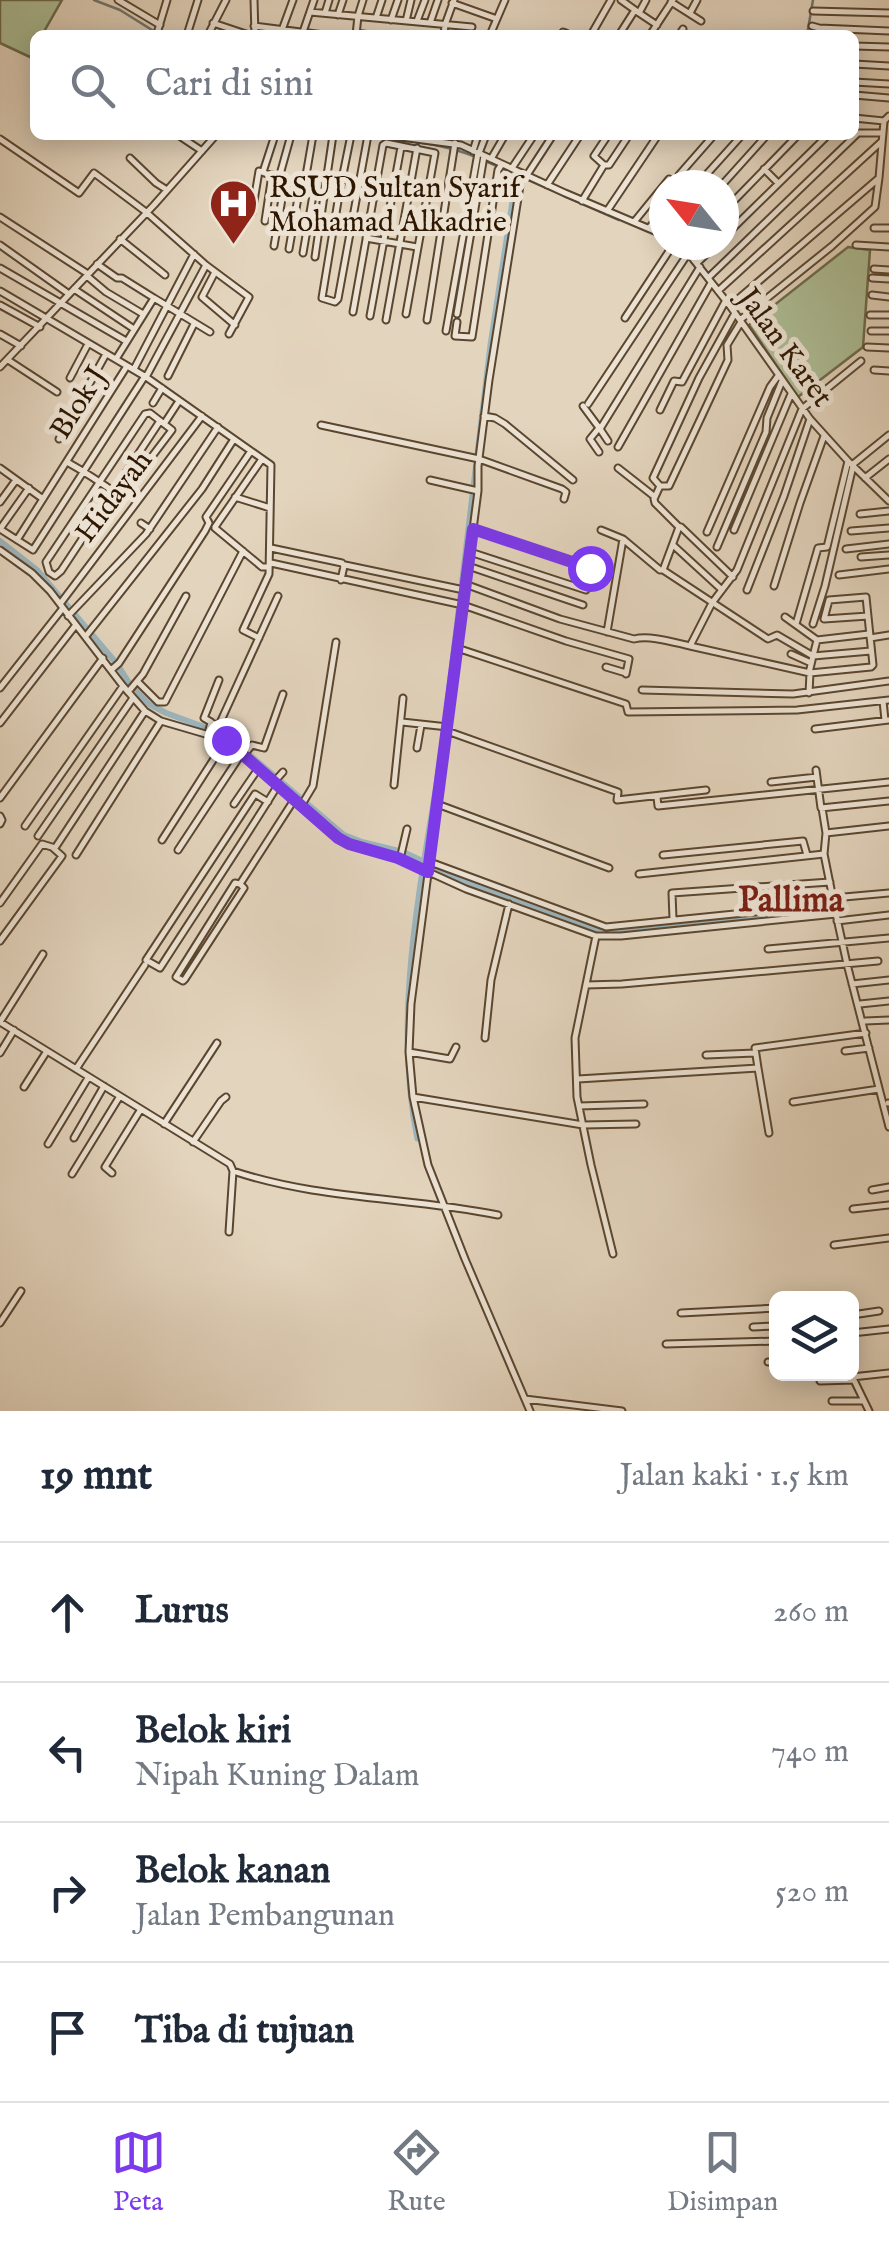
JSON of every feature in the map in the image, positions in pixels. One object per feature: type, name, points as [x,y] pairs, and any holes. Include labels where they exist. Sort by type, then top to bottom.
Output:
[{"type":"street","points":[[123,3],[159,28],[167,0]]},
{"type":"street","points":[[189,30],[198,0]]},
{"type":"street","points":[[210,30],[226,0]]},
{"type":"street","points":[[253,30],[254,0]]},
{"type":"street","points":[[278,30],[293,0]]},
{"type":"street","points":[[304,30],[314,0]]},
{"type":"street","points":[[325,14],[329,0]]},
{"type":"street","points":[[338,15],[344,0]]},
{"type":"street","points":[[356,30],[363,0]]},
{"type":"street","points":[[376,18],[382,0]]},
{"type":"street","points":[[391,20],[398,0]]},
{"type":"street","points":[[406,21],[411,0]]},
{"type":"street","points":[[417,22],[425,0]]},
{"type":"street","points":[[430,24],[438,0]]},
{"type":"street","points":[[492,30],[504,0]]},
{"type":"street","points":[[594,30],[611,0]]},
{"type":"street","points":[[623,0],[657,24]]},
{"type":"street","points":[[622,30],[646,0]]},
{"type":"street","points":[[690,14],[698,0]]},
{"type":"street","points":[[653,30],[672,1],[702,21]]},
{"type":"street","points":[[445,30],[453,2],[497,19]]},
{"type":"street","points":[[812,11],[889,13]]},
{"type":"street","points":[[310,12],[472,28]]},
{"type":"street","points":[[213,23],[230,30]]},
{"type":"street","points":[[254,26],[269,30]]},
{"type":"street","points":[[812,26],[889,31]]},
{"type":"street","points":[[859,46],[889,47]]},
{"type":"street","points":[[859,64],[889,66]]},
{"type":"street","points":[[859,82],[889,84]]},
{"type":"street","points":[[859,96],[889,98]]},
{"type":"street","points":[[739,318],[727,345],[728,360],[668,486],[660,486],[653,478],[685,409],[739,318],[832,246],[875,207],[886,119],[859,118]]},
{"type":"street","points":[[859,133],[885,131]]},
{"type":"street","points":[[0,139],[79,194],[94,173],[250,298],[229,334]]},
{"type":"street","points":[[186,140],[202,151]]},
{"type":"street","points":[[57,392],[3,364],[212,140]]},
{"type":"street","points":[[263,172],[273,140]]},
{"type":"street","points":[[265,221],[290,140]]},
{"type":"street","points":[[289,249],[312,140]]},
{"type":"street","points":[[315,257],[332,140]]},
{"type":"street","points":[[350,140],[322,298],[335,302],[367,140]]},
{"type":"street","points":[[370,316],[402,140]]},
{"type":"street","points":[[353,312],[383,146],[402,140],[436,154],[406,314]]},
{"type":"street","points":[[478,140],[480,156],[455,336],[472,337],[501,166]]},
{"type":"street","points":[[446,331],[485,140]]},
{"type":"street","points":[[480,156],[499,140]]},
{"type":"street","points":[[512,168],[531,140]]},
{"type":"street","points":[[530,1411],[424,1151],[409,1052],[427,868],[473,529],[477,459],[523,175],[549,140]]},
{"type":"street","points":[[547,185],[577,140]]},
{"type":"street","points":[[604,165],[594,156],[605,140]]},
{"type":"street","points":[[604,165],[609,165],[626,140]]},
{"type":"street","points":[[607,211],[651,140]]},
{"type":"street","points":[[684,170],[710,140]]},
{"type":"street","points":[[710,170],[738,140]]},
{"type":"street","points":[[736,170],[762,140]]},
{"type":"street","points":[[739,196],[793,140]]},
{"type":"street","points":[[739,222],[823,140]]},
{"type":"street","points":[[618,447],[710,280],[851,140]]},
{"type":"street","points":[[427,320],[454,143],[649,228]]},
{"type":"street","points":[[718,292],[884,145]]},
{"type":"street","points":[[386,320],[417,148]]},
{"type":"street","points":[[130,158],[168,190]]},
{"type":"street","points":[[582,201],[604,165]]},
{"type":"street","points":[[764,170],[778,184]]},
{"type":"street","points":[[252,213],[259,171],[313,190],[303,253]]},
{"type":"street","points":[[274,246],[279,178]]},
{"type":"street","points":[[660,410],[675,380],[682,382],[728,303],[879,178]]},
{"type":"street","points":[[312,195],[324,197]]},
{"type":"street","points":[[634,222],[649,204]]},
{"type":"street","points":[[0,217],[143,314]]},
{"type":"street","points":[[874,228],[889,228]]},
{"type":"street","points":[[366,238],[418,248]]},
{"type":"street","points":[[120,239],[165,275]]},
{"type":"street","points":[[0,245],[134,329]]},
{"type":"street","points":[[856,245],[889,247]]},
{"type":"street","name":"Blok J","points":[[17,540],[131,368],[194,254]]},
{"type":"street","points":[[624,318],[663,260]]},
{"type":"street","points":[[577,420],[679,260]]},
{"type":"street","name":"Jalan Karet","points":[[695,260],[810,420],[889,501]]},
{"type":"street","points":[[599,452],[590,438],[600,428],[702,260]]},
{"type":"street","points":[[97,264],[210,332]]},
{"type":"street","points":[[29,488],[0,529],[32,551],[145,377],[206,265]]},
{"type":"street","points":[[0,268],[126,341]]},
{"type":"street","points":[[874,269],[889,270]]},
{"type":"street","points":[[215,272],[202,297],[234,325]]},
{"type":"street","points":[[872,278],[889,279]]},
{"type":"street","points":[[0,291],[145,377],[272,467],[270,565],[242,630],[259,638]]},
{"type":"street","points":[[872,296],[889,297]]},
{"type":"street","points":[[116,359],[154,298]]},
{"type":"street","points":[[0,305],[40,327]]},
{"type":"street","points":[[870,315],[889,316]]},
{"type":"street","points":[[168,376],[194,324]]},
{"type":"street","points":[[871,331],[889,332]]},
{"type":"street","points":[[0,334],[22,346]]},
{"type":"street","points":[[70,378],[88,344]]},
{"type":"street","points":[[868,347],[889,348]]},
{"type":"street","points":[[59,439],[106,354]]},
{"type":"street","points":[[690,646],[712,603],[735,573],[802,409],[861,361]]},
{"type":"street","points":[[874,370],[889,371]]},
{"type":"street","points":[[707,532],[770,386],[780,378]]},
{"type":"street","points":[[717,547],[766,432],[780,378]]},
{"type":"street","points":[[153,403],[162,388]]},
{"type":"street","points":[[734,530],[791,394]]},
{"type":"street","points":[[44,576],[55,576],[60,571],[180,400]]},
{"type":"street","points":[[586,407],[608,441]]},
{"type":"street","points":[[685,409],[701,417]]},
{"type":"street","points":[[44,576],[46,562],[100,482],[145,414],[150,413],[172,430],[123,496],[113,491],[100,482],[67,462]]},
{"type":"street","name":"Hidayah","points":[[0,688],[66,594],[202,416]]},
{"type":"street","points":[[484,416],[502,422],[573,480]]},
{"type":"street","points":[[747,590],[810,420]]},
{"type":"street","points":[[321,425],[477,459],[562,489],[566,492],[564,499]]},
{"type":"street","points":[[69,614],[150,529],[218,427]]},
{"type":"street","points":[[774,586],[824,436]]},
{"type":"street","points":[[796,624],[818,548],[827,547],[853,466],[889,436]]},
{"type":"street","points":[[89,634],[202,488],[234,439]]},
{"type":"street","points":[[250,450],[206,516],[262,568],[270,565],[460,605],[628,660],[626,674],[606,668]]},
{"type":"street","points":[[865,478],[889,458]]},
{"type":"street","points":[[115,667],[262,459]]},
{"type":"street","points":[[813,624],[853,466]]},
{"type":"street","points":[[0,468],[43,499]]},
{"type":"street","points":[[618,468],[655,497]]},
{"type":"street","points":[[0,502],[16,480]]},
{"type":"street","points":[[430,480],[474,491]]},
{"type":"street","points":[[660,486],[655,503],[735,573]]},
{"type":"street","points":[[882,494],[889,488]]},
{"type":"street","points":[[234,497],[270,508]]},
{"type":"street","points":[[860,514],[889,511]]},
{"type":"street","points":[[142,523],[150,529]]},
{"type":"street","points":[[662,570],[679,525]]},
{"type":"street","points":[[852,530],[889,528]]},
{"type":"street","points":[[473,529],[590,568]]},
{"type":"street","points":[[601,530],[623,539],[660,570],[768,639],[777,635],[812,660]]},
{"type":"street","points":[[607,632],[623,539]]},
{"type":"street","points":[[672,544],[722,590]]},
{"type":"street","points":[[846,549],[889,544]]},
{"type":"street","points":[[270,548],[342,563],[341,580]]},
{"type":"street","points":[[0,550],[44,576],[76,625],[89,634],[145,711],[161,721],[209,728],[220,725],[278,596]]},
{"type":"street","points":[[132,689],[165,702],[242,551]]},
{"type":"street","points":[[470,552],[586,590]]},
{"type":"street","points":[[860,557],[889,555]]},
{"type":"street","points":[[346,565],[465,587],[607,632],[810,673],[872,666],[868,616],[865,597],[829,600],[824,620],[868,616]]},
{"type":"street","points":[[468,566],[584,605]]},
{"type":"street","points":[[839,575],[889,570]]},
{"type":"street","points":[[38,836],[186,596]]},
{"type":"street","points":[[785,617],[817,640],[889,635]]},
{"type":"street","points":[[0,722],[76,625]]},
{"type":"street","points":[[810,709],[807,693],[817,640]]},
{"type":"street","points":[[303,803],[312,786],[336,642]]},
{"type":"street","points":[[456,648],[625,703],[630,712],[810,709],[886,701],[887,720],[815,730]]},
{"type":"street","points":[[791,654],[812,660],[871,651]]},
{"type":"street","points":[[0,798],[103,658]]},
{"type":"street","points":[[219,680],[204,718],[209,728],[294,800],[303,803],[343,841],[401,855],[509,904],[596,936],[889,915]]},
{"type":"street","points":[[642,690],[807,693],[889,682]]},
{"type":"street","points":[[25,826],[132,689]]},
{"type":"street","points":[[178,850],[243,754],[252,745],[264,748],[283,694]]},
{"type":"street","points":[[394,784],[403,698]]},
{"type":"street","points":[[55,846],[145,711]]},
{"type":"street","points":[[76,855],[161,721]]},
{"type":"street","points":[[400,722],[446,728],[618,792],[617,800],[706,790]]},
{"type":"street","points":[[417,748],[421,725]]},
{"type":"street","points":[[162,840],[226,740]]},
{"type":"street","points":[[234,804],[259,768]]},
{"type":"street","points":[[268,802],[255,794],[146,960],[160,968],[268,802],[282,772]]},
{"type":"street","points":[[771,782],[817,774],[826,833],[824,854],[837,918],[889,1127]]},
{"type":"street","points":[[656,796],[658,806],[889,782]]},
{"type":"street","points":[[176,976],[185,979],[244,888],[240,884],[294,800]]},
{"type":"street","points":[[821,808],[889,802]]},
{"type":"street","points":[[437,804],[609,868]]},
{"type":"street","points":[[826,833],[889,826]]},
{"type":"street","points":[[401,855],[407,830]]},
{"type":"street","points":[[662,855],[803,841],[807,855]]},
{"type":"street","points":[[0,903],[42,844],[55,846],[62,856],[0,941]]},
{"type":"street","points":[[639,874],[824,854]]},
{"type":"street","points":[[427,868],[606,927],[889,893]]},
{"type":"street","points":[[673,920],[672,893],[830,882]]},
{"type":"street","points":[[185,898],[199,906]]},
{"type":"street","points":[[484,1038],[491,980],[509,904]]},
{"type":"street","points":[[727,914],[728,926]]},
{"type":"street","points":[[0,922],[9,928]]},
{"type":"street","points":[[596,936],[575,1038],[576,1079],[591,1165],[614,1254]]},
{"type":"street","points":[[768,950],[889,938]]},
{"type":"street","points":[[43,954],[0,1022],[230,1164],[234,1170],[230,1232]]},
{"type":"street","points":[[586,985],[878,961]]},
{"type":"street","points":[[76,1069],[144,965]]},
{"type":"street","points":[[852,984],[889,980]]},
{"type":"street","points":[[860,1004],[889,1001]]},
{"type":"street","points":[[865,1021],[889,1020]]},
{"type":"street","points":[[0,1054],[14,1030]]},
{"type":"street","points":[[770,1133],[754,1049],[866,1033]]},
{"type":"street","points":[[164,1124],[217,1043]]},
{"type":"street","points":[[409,1052],[450,1059],[456,1047]]},
{"type":"street","points":[[845,1051],[868,1048]]},
{"type":"street","points":[[24,1087],[47,1051]]},
{"type":"street","points":[[706,1055],[755,1053]]},
{"type":"street","points":[[576,1079],[758,1068]]},
{"type":"street","points":[[48,1144],[89,1077]]},
{"type":"street","points":[[74,1138],[104,1086]]},
{"type":"street","points":[[793,1102],[879,1089]]},
{"type":"street","points":[[72,1174],[120,1096]]},
{"type":"street","points":[[193,1142],[226,1096]]},
{"type":"street","points":[[413,1098],[584,1126],[636,1124]]},
{"type":"street","points":[[580,1106],[644,1104]]},
{"type":"street","points":[[112,1173],[105,1167],[141,1109]]},
{"type":"street","points":[[234,1170],[304,1190],[498,1215]]},
{"type":"street","points":[[872,1190],[889,1188]]},
{"type":"street","points":[[853,1208],[889,1204]]},
{"type":"street","points":[[834,1245],[889,1238]]},
{"type":"street","points":[[0,1322],[21,1291]]},
{"type":"street","points":[[681,1313],[769,1308]]},
{"type":"street","points":[[859,1314],[879,1311]]},
{"type":"street","points":[[754,1327],[769,1326]]},
{"type":"street","points":[[859,1332],[889,1329]]},
{"type":"street","points":[[666,1344],[769,1341]]},
{"type":"street","points":[[859,1376],[889,1373]]},
{"type":"street","points":[[854,1381],[868,1411]]},
{"type":"street","points":[[525,1399],[622,1411]]},
{"type":"street","points":[[832,1401],[864,1401]]},
{"type":"green space","points":[[0,0],[62,0],[45,30],[30,30],[30,57],[0,43]]},
{"type":"green space","points":[[848,247],[870,250],[863,347],[798,397],[749,325]]},
{"type":"waterway","points":[[94,0],[120,10],[152,30]]},
{"type":"waterway","points":[[808,30],[813,0]]},
{"type":"waterway","points":[[400,140],[476,157]]},
{"type":"waterway","points":[[483,160],[619,220]]},
{"type":"waterway","points":[[443,737],[490,345],[516,175]]},
{"type":"waterway","points":[[0,541],[37,570],[149,704],[226,735],[344,835],[403,852],[474,885],[606,931],[828,911]]},
{"type":"waterway","points":[[417,1139],[407,1043],[408,994],[418,897],[441,753]]},
{"type":"place","name":"RSUD Sultan Syarif Mohamad Alkadrie","points":[[234,246]]},
{"type":"district","name":"Pallima","points":[[791,899]]},
{"type":"route","points":[[226,740],[338,838],[428,872],[473,529],[590,568]]}]
